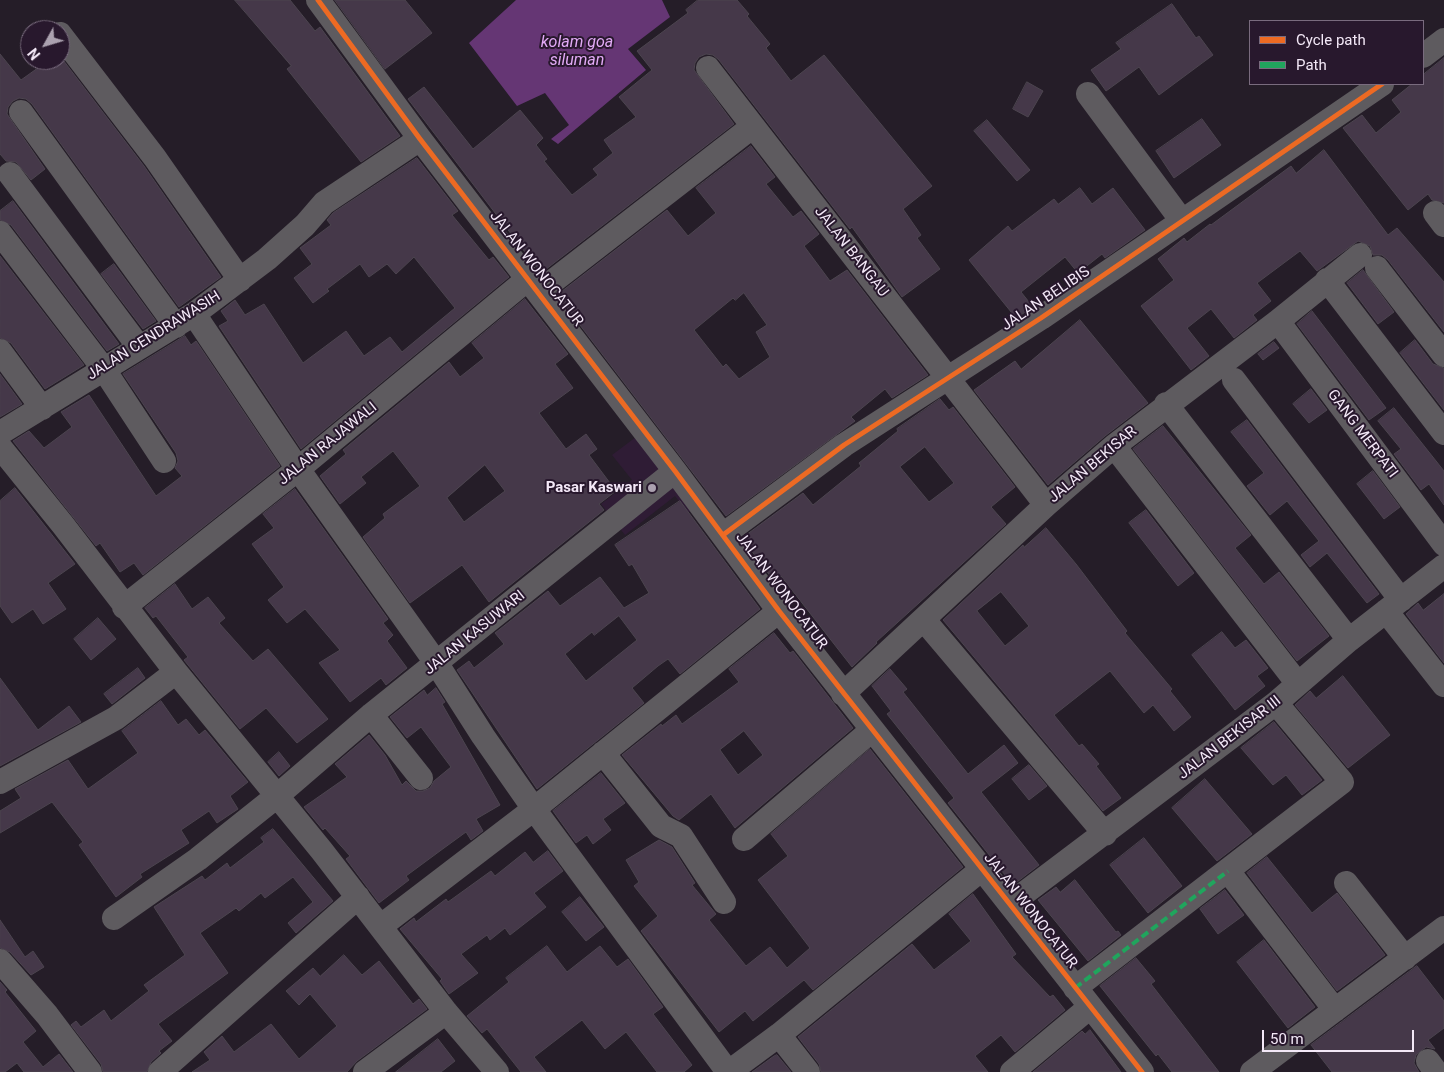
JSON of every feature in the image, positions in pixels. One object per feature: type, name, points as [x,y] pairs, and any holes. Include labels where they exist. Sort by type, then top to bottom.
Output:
[{"type":"street","name":"JALAN WONOCATUR","points":[[318,0],[420,139],[534,285],[779,611],[1142,1072]]},
{"type":"street","points":[[1424,55],[1444,40]]},
{"type":"street","points":[[70,47],[155,158],[240,280]]},
{"type":"street","name":"JALAN BANGAU","points":[[708,68],[1046,505]]},
{"type":"street","name":"JALAN BELIBIS","points":[[723,535],[844,445],[949,378],[1381,85]]},
{"type":"street","points":[[1088,94],[1182,221]]},
{"type":"street","points":[[22,112],[185,320],[298,469],[437,664],[483,736],[534,809],[728,1072],[779,1035],[982,869]]},
{"type":"street","points":[[534,285],[752,127]]},
{"type":"street","name":"JALAN CENDRAWASIH","points":[[0,433],[103,368],[185,320],[240,280],[305,225],[324,203],[420,139]]},
{"type":"street","points":[[10,174],[138,347]]},
{"type":"street","points":[[0,234],[103,368],[164,461]]},
{"type":"street","name":"JALAN BEKISAR","points":[[843,694],[1046,505],[1114,446],[1166,404],[1277,322],[1326,280],[1368,261],[1444,354]]},
{"type":"street","points":[[1326,280],[1444,433]]},
{"type":"street","name":"JALAN RAJAWALI","points":[[124,607],[534,285]]},
{"type":"street","name":"GANG MERPATI","points":[[1280,324],[1444,544]]},
{"type":"street","points":[[0,351],[42,408]]},
{"type":"street","points":[[1234,380],[1393,606],[1444,685]]},
{"type":"street","points":[[1166,404],[1349,640]]},
{"type":"street","points":[[1114,446],[1298,684]]},
{"type":"street","points":[[0,447],[64,525],[124,607],[381,926],[446,1012],[497,1072]]},
{"type":"street","name":"JALAN KASUWARI","points":[[114,918],[198,860],[277,796],[371,715],[437,664],[675,471]]},
{"type":"street","name":"JALAN BEKISAR III","points":[[1010,904],[1276,703],[1349,640],[1444,566]]},
{"type":"street","points":[[381,926],[534,809],[779,611]]},
{"type":"street","points":[[924,620],[1105,834]]},
{"type":"street","points":[[0,782],[116,718],[176,672]]},
{"type":"street","points":[[1075,988],[1342,782],[1276,703]]},
{"type":"street","points":[[371,715],[421,778]]},
{"type":"street","points":[[744,839],[872,730]]},
{"type":"street","points":[[603,753],[661,826],[681,836],[724,902]]},
{"type":"street","points":[[1228,870],[1335,1010]]},
{"type":"street","points":[[1346,883],[1405,958]]},
{"type":"street","points":[[160,1072],[358,897]]},
{"type":"street","points":[[1252,1072],[1444,928]]},
{"type":"street","points":[[0,961],[47,1015],[90,1072]]},
{"type":"street","points":[[1012,1072],[1090,1007]]},
{"type":"street","points":[[365,1072],[446,1012]]},
{"type":"street","points":[[779,1035],[808,1072]]},
{"type":"shaded area","name":"Pasar Kaswari","points":[[640,434],[696,507],[688,513],[675,496],[625,535],[601,504],[632,480],[612,455]]},
{"type":"water","name":"kolam goa siluman","points":[[516,0],[662,0],[670,17],[628,49],[646,70],[558,144],[551,139],[569,125],[545,93],[517,106],[469,43]]},
{"type":"building","points":[[235,0],[290,0],[315,31],[320,27],[400,136],[361,162],[287,69],[291,66]]},
{"type":"building","points":[[335,0],[405,0],[432,33],[385,69]]},
{"type":"building","points":[[698,0],[737,0],[749,14],[747,16],[770,44],[766,48],[791,81],[824,55],[932,186],[903,209],[921,235],[917,238],[940,269],[902,297],[852,227],[850,229],[719,60],[713,55],[706,54],[699,57],[695,63],[694,70],[734,124],[541,273],[408,99],[424,87],[473,149],[520,110],[543,138],[536,145],[547,159],[544,161],[572,195],[598,175],[593,169],[613,153],[604,140],[636,117],[619,97],[652,70],[637,51],[688,13],[686,10]]},
{"type":"building","points":[[1172,4],[1196,38],[1199,36],[1213,55],[1159,95],[1139,67],[1106,91],[1091,70],[1121,49],[1116,43]]},
{"type":"building","points":[[0,54],[21,80],[35,70],[70,69],[144,166],[221,277],[179,307],[32,104],[26,99],[19,98],[13,101],[8,107],[7,114],[45,169],[31,180],[16,162],[6,161],[0,154]]},
{"type":"building","points":[[1444,58],[1444,203],[1432,200],[1428,194],[1408,210],[1343,128],[1362,115],[1376,133],[1401,112],[1392,100],[1411,85],[1424,85],[1424,74]]},
{"type":"building","points":[[1027,82],[1043,91],[1028,117],[1013,109]]},
{"type":"building","points":[[1202,119],[1221,145],[1174,178],[1156,151]]},
{"type":"building","points":[[987,120],[1030,170],[1017,181],[974,131]]},
{"type":"building","points":[[751,146],[775,177],[766,184],[793,217],[801,211],[819,234],[804,246],[830,281],[847,270],[928,375],[892,398],[885,389],[851,417],[855,421],[726,516],[557,295],[667,210],[688,236],[716,213],[696,188]],"holes":[[[744,293],[767,325],[756,332],[770,357],[739,379],[726,364],[723,367],[694,330],[733,298],[735,300]]]},
{"type":"building","points":[[1324,150],[1388,235],[1397,228],[1444,282],[1444,332],[1388,260],[1382,255],[1373,255],[1370,246],[1358,241],[1317,271],[1300,251],[1257,283],[1271,301],[1253,315],[1257,320],[1234,338],[1211,309],[1187,328],[1209,356],[1191,370],[1141,306],[1174,280],[1158,259],[1184,238],[1187,242],[1291,166],[1296,173]]},
{"type":"building","points":[[417,158],[458,211],[452,215],[489,260],[493,257],[509,277],[301,449],[219,326],[228,321],[221,311],[235,300],[245,315],[264,304],[303,363],[346,331],[364,356],[390,337],[402,352],[455,308],[414,257],[396,274],[387,264],[369,277],[360,264],[327,289],[329,291],[313,303],[294,278],[312,264],[300,248],[331,225],[327,220],[333,213]]},
{"type":"building","points":[[1080,188],[1092,204],[1113,188],[1145,230],[1105,258],[1102,254],[1078,273],[1065,257],[1021,292],[1033,307],[1016,318],[969,260],[1008,226],[1012,231],[1054,199],[1058,204]]},
{"type":"building","points":[[13,201],[119,344],[107,351],[11,225],[0,220],[0,211]]},
{"type":"building","points":[[0,256],[84,365],[45,389],[11,343],[0,338]]},
{"type":"building","points":[[114,264],[156,321],[143,329],[101,274]]},
{"type":"building","points":[[1363,270],[1394,312],[1378,324],[1347,283]]},
{"type":"building","points":[[525,299],[568,354],[555,364],[573,388],[539,413],[566,449],[586,434],[597,449],[589,455],[616,491],[599,504],[604,510],[489,602],[462,565],[410,603],[363,537],[385,518],[383,514],[420,486],[393,451],[361,477],[366,483],[340,504],[320,476],[346,454],[343,450],[449,362],[460,377],[484,358],[472,343]],"holes":[[[485,465],[505,491],[464,522],[447,498]]]},
{"type":"building","points":[[1312,311],[1386,408],[1369,420],[1297,324]]},
{"type":"building","points":[[1080,320],[1148,403],[1105,436],[1048,485],[974,390],[1015,361],[1021,369]]},
{"type":"building","points":[[185,336],[191,345],[196,341],[280,466],[143,575],[134,563],[120,572],[100,543],[96,546],[13,441],[29,431],[44,448],[72,427],[61,412],[89,395],[156,496],[182,476],[175,468],[178,461],[176,453],[123,374]]},
{"type":"building","points":[[1415,340],[1433,364],[1444,368],[1444,410],[1400,353]]},
{"type":"building","points":[[1274,342],[1279,348],[1263,360],[1258,354]]},
{"type":"building","points":[[0,374],[22,404],[0,417]]},
{"type":"building","points":[[1311,389],[1327,410],[1309,423],[1293,404]]},
{"type":"building","points":[[940,399],[949,410],[953,407],[1015,487],[991,507],[1006,524],[876,642],[852,667],[781,576],[774,581],[742,538],[803,493],[813,505],[861,466],[859,463],[898,431],[897,429]],"holes":[[[925,447],[954,483],[929,502],[900,467]]]},
{"type":"building","points":[[1394,408],[1444,471],[1444,505],[1429,484],[1421,490],[1394,454],[1401,449],[1378,421]]},
{"type":"building","points":[[1247,420],[1379,594],[1367,603],[1327,553],[1310,567],[1301,555],[1319,541],[1287,501],[1270,515],[1247,486],[1264,473],[1231,432]]},
{"type":"building","points":[[1163,426],[1251,535],[1235,548],[1264,584],[1279,572],[1329,636],[1297,661],[1133,449]]},
{"type":"building","points":[[1373,471],[1400,507],[1384,519],[1357,484]]},
{"type":"building","points":[[15,488],[75,564],[48,583],[66,609],[43,624],[33,609],[12,623],[0,606],[0,501]]},
{"type":"building","points":[[295,489],[388,619],[383,623],[393,635],[387,641],[407,668],[386,685],[381,678],[350,702],[319,663],[340,650],[305,609],[287,623],[268,600],[284,587],[252,544],[274,528],[263,514]]},
{"type":"building","points":[[680,501],[760,609],[680,674],[668,659],[658,666],[632,688],[644,703],[537,789],[457,670],[469,661],[474,668],[504,644],[495,633],[548,591],[560,606],[600,577],[624,608],[649,593],[632,564],[629,566],[615,545]],"holes":[[[619,616],[637,640],[586,681],[565,654],[592,632],[594,635]]]},
{"type":"building","points":[[1146,510],[1194,573],[1178,586],[1129,523]]},
{"type":"building","points":[[1046,528],[1127,631],[1125,633],[1172,689],[1170,691],[1191,717],[1174,731],[1153,705],[1144,713],[1110,671],[1054,715],[1079,746],[1082,744],[1099,764],[1096,766],[1121,798],[1103,811],[943,620],[1023,545],[1024,547]],"holes":[[[1001,592],[1029,626],[1005,646],[977,611]]]},
{"type":"building","points":[[175,584],[192,609],[208,597],[225,618],[219,623],[253,661],[268,649],[328,719],[297,743],[266,708],[240,729],[184,660],[188,657],[156,616],[153,618],[145,608]]},
{"type":"building","points":[[1444,594],[1444,663],[1406,614],[1418,603],[1423,610]]},
{"type":"building","points":[[98,618],[116,639],[91,660],[74,639]]},
{"type":"building","points":[[1222,632],[1235,648],[1246,640],[1268,668],[1257,676],[1265,686],[1235,710],[1192,655]]},
{"type":"building","points":[[774,633],[790,653],[793,651],[853,728],[735,828],[711,794],[679,820],[673,816],[622,755],[661,724],[662,726],[676,715],[682,724],[739,682],[729,669]],"holes":[[[744,731],[763,755],[738,775],[720,750]]]},
{"type":"building","points":[[138,668],[145,678],[112,704],[104,694]]},
{"type":"building","points":[[890,669],[907,689],[903,692],[968,774],[1004,745],[1018,763],[981,792],[1039,865],[1013,885],[948,803],[954,798],[887,714],[891,711],[872,686]]},
{"type":"building","points":[[1343,676],[1390,735],[1348,768],[1295,705],[1310,691],[1316,698]]},
{"type":"building","points":[[0,678],[38,730],[69,706],[81,722],[0,766]]},
{"type":"building","points":[[436,688],[445,702],[442,704],[500,805],[476,819],[483,831],[471,840],[466,832],[406,876],[409,880],[379,903],[346,859],[350,856],[325,828],[323,830],[304,807],[347,777],[335,764],[369,735],[385,755],[402,785],[406,781],[416,791],[430,788],[434,781],[451,767],[421,727],[407,738],[390,717],[424,690],[427,695]]},
{"type":"building","points":[[161,701],[178,725],[186,719],[199,735],[205,730],[248,782],[230,796],[238,809],[217,823],[209,811],[181,830],[189,843],[140,874],[142,877],[116,897],[79,845],[83,842],[52,802],[0,833],[0,811],[21,798],[15,789],[68,760],[88,789],[138,753],[122,731]]},
{"type":"building","points":[[1274,722],[1322,780],[1302,795],[1286,775],[1273,785],[1241,748]]},
{"type":"building","points":[[870,749],[963,867],[813,990],[804,980],[753,1021],[745,1011],[719,1032],[641,931],[658,916],[634,886],[639,882],[626,860],[659,840],[672,847],[695,883],[692,885],[716,914],[709,920],[746,966],[770,947],[787,968],[810,948],[758,880],[788,856],[771,834]]},
{"type":"building","points":[[279,752],[290,766],[279,776],[268,762]]},
{"type":"building","points":[[1029,765],[1047,786],[1029,800],[1012,779]]},
{"type":"building","points":[[601,773],[625,803],[603,819],[611,830],[593,844],[587,835],[576,843],[553,811]]},
{"type":"building","points":[[1205,779],[1252,834],[1217,861],[1172,808]]},
{"type":"building","points":[[273,829],[333,901],[296,933],[288,923],[313,902],[293,877],[265,898],[261,893],[239,911],[236,908],[200,933],[228,973],[158,1024],[172,1041],[159,1051],[161,1053],[151,1062],[147,1072],[103,1072],[101,1064],[71,1025],[76,1021],[81,1027],[104,1010],[111,1021],[149,991],[144,985],[185,955],[154,907],[202,876],[205,880],[227,863],[230,868],[264,842],[261,838]]},
{"type":"building","points":[[1144,838],[1182,886],[1148,913],[1110,865]]},
{"type":"building","points":[[548,851],[563,871],[534,893],[546,907],[510,935],[505,928],[490,940],[487,935],[461,954],[478,973],[449,994],[440,981],[442,979],[400,929],[414,918],[416,922],[446,899],[448,902],[491,871],[495,876],[525,852],[533,862]]},
{"type":"building","points":[[1267,857],[1312,913],[1337,893],[1385,955],[1337,991],[1247,873]]},
{"type":"building","points":[[1075,880],[1116,932],[1118,931],[1121,935],[1088,961],[1038,900],[1056,887],[1060,892]]},
{"type":"building","points":[[1225,890],[1244,915],[1218,934],[1200,909]]},
{"type":"building","points":[[973,894],[1016,954],[1012,957],[1050,997],[1053,995],[1065,1010],[1015,1052],[1001,1035],[975,1056],[988,1072],[821,1072],[819,1064],[798,1037],[912,944],[934,970],[971,941],[949,914]]},
{"type":"building","points":[[580,897],[604,927],[586,941],[562,912]]},
{"type":"building","points":[[0,920],[25,957],[33,951],[44,967],[31,975],[10,952],[0,948]]},
{"type":"building","points":[[1264,940],[1315,1007],[1288,1028],[1237,962]]},
{"type":"building","points":[[547,946],[567,972],[600,946],[617,967],[628,959],[663,1007],[653,1014],[692,1065],[684,1072],[657,1072],[626,1032],[605,1049],[582,1020],[534,1057],[546,1072],[521,1072],[487,1029],[482,1033],[467,1016],[509,982],[506,978]]},
{"type":"building","points":[[344,955],[362,975],[379,961],[413,1004],[419,999],[427,1009],[357,1061],[347,1072],[192,1072],[210,1060],[204,1052],[222,1036],[234,1052],[271,1024],[299,1059],[337,1026],[310,994],[299,1005],[286,991],[313,968],[320,976]]},
{"type":"building","points":[[1136,958],[1155,981],[1151,984],[1219,1072],[1172,1072],[1158,1054],[1156,1056],[1100,986]]},
{"type":"building","points":[[1417,966],[1444,1001],[1444,1028],[1428,1040],[1435,1049],[1426,1047],[1416,1055],[1414,1063],[1419,1072],[1332,1072],[1311,1045]]},
{"type":"building","points":[[0,982],[7,990],[5,992],[36,1031],[23,1042],[43,1067],[59,1054],[73,1072],[24,1072],[17,1063],[5,1072],[0,1072]]},
{"type":"building","points":[[1090,1030],[1121,1072],[1033,1072],[1082,1031],[1085,1034]]},
{"type":"building","points":[[438,1039],[455,1061],[441,1072],[396,1072]]},
{"type":"building","points":[[777,1055],[791,1072],[752,1072],[774,1056]]},
{"type":"marked path","points":[[1075,988],[1228,871]]},
{"type":"cycle path","points":[[318,0],[420,139],[675,471],[779,611],[1142,1072]]},
{"type":"cycle path","points":[[723,535],[844,445],[1041,318],[1381,85]]},
{"type":"place","name":"Pasar Kaswari","points":[[652,488]]}]
